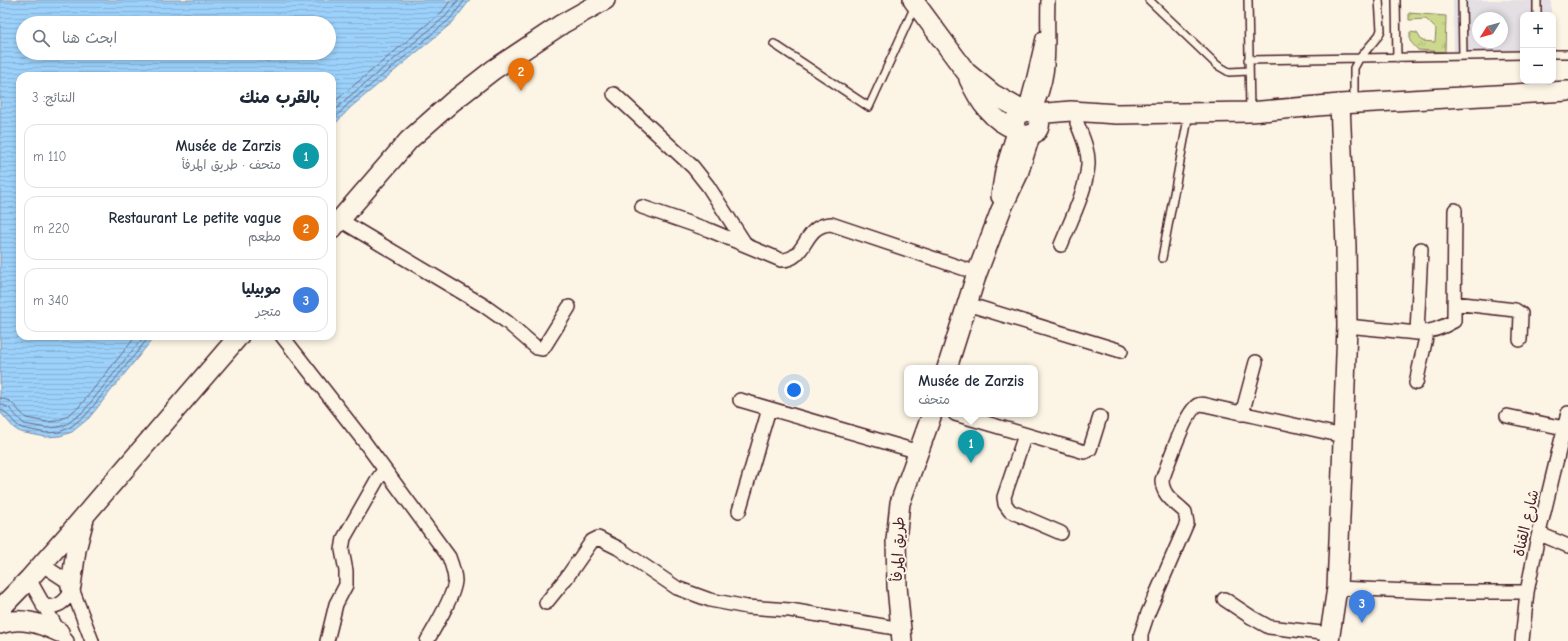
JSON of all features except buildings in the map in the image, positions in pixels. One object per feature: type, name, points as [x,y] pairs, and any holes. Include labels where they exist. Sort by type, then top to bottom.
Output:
[{"type":"street","points":[[569,307],[544,347],[537,348],[507,322],[483,305],[336,224],[409,140],[452,102],[493,70],[562,24],[605,0]]},
{"type":"street","points":[[1005,171],[1027,122],[1040,100],[1045,86],[1048,55],[1048,0]]},
{"type":"street","points":[[916,1],[966,72],[978,97],[995,123],[1004,154],[1005,171],[1001,210]]},
{"type":"street","points":[[966,72],[1027,122],[1086,112],[1117,114],[1250,112],[1347,104],[1568,91]]},
{"type":"street","points":[[614,94],[694,167],[746,245]]},
{"type":"street","points":[[1224,599],[1269,627],[1329,637],[1337,588],[1347,326],[1347,104]]},
{"type":"street","points":[[986,109],[999,122],[1077,123],[1104,119],[1117,114]]},
{"type":"street","points":[[948,365],[977,273],[1001,210],[1018,174],[1027,122]]},
{"type":"street","points":[[1061,245],[1085,182],[1088,164],[1084,142],[1077,123]]},
{"type":"street","points":[[642,207],[709,230],[781,260],[788,260],[798,253],[817,227],[831,224],[977,273]]},
{"type":"street","points":[[1347,326],[1422,333],[1444,328],[1454,320],[1455,210]]},
{"type":"street","points":[[1416,383],[1422,333],[1421,249]]},
{"type":"street","points":[[1454,303],[1515,310],[1522,314],[1520,340]]},
{"type":"street","points":[[967,304],[1121,351]]},
{"type":"street","points":[[0,609],[85,515],[236,340]]},
{"type":"street","points":[[285,340],[363,440],[449,557],[453,567],[455,582],[452,593],[427,641]]},
{"type":"street","points":[[1242,414],[1256,362]]},
{"type":"street","points":[[740,400],[919,452]]},
{"type":"street","points":[[1141,641],[1141,634],[1148,613],[1187,523],[1185,512],[1165,493],[1162,486],[1162,480],[1193,408],[1201,404],[1343,436]]},
{"type":"street","points":[[739,511],[769,408]]},
{"type":"street","name":"شارع القناة","points":[[1522,641],[1527,592],[1568,413]]},
{"type":"street","points":[[1507,416],[1564,428]]},
{"type":"street","name":"طريق المرفأ","points":[[902,635],[897,586],[896,540],[900,503],[931,417]]},
{"type":"street","points":[[965,417],[1085,452],[1090,449],[1100,417]]},
{"type":"street","points":[[1025,435],[1004,497],[1005,504],[1010,511],[1061,533]]},
{"type":"street","points":[[327,641],[336,604],[346,585],[346,571],[342,550],[344,538],[384,470]]},
{"type":"street","points":[[43,606],[55,607],[66,601],[71,588],[76,550],[85,515]]},
{"type":"street","points":[[1540,534],[1568,546]]},
{"type":"street","points":[[546,603],[567,577],[592,541],[598,538],[618,548],[677,588],[710,600],[747,607],[790,610],[902,635]]},
{"type":"street","points":[[42,564],[64,579],[71,588],[92,641]]},
{"type":"street","points":[[28,579],[43,606],[64,637]]},
{"type":"street","points":[[1337,588],[1436,592],[1527,592]]},
{"type":"street","points":[[0,624],[5,622],[23,621],[39,624],[64,637]]},
{"type":"lane","points":[[1149,0],[1217,65],[1229,72],[1248,72]]},
{"type":"lane","points":[[1248,0],[1248,72],[1250,112]]},
{"type":"lane","points":[[1347,104],[1354,68],[1359,59],[1379,35],[1381,30],[1379,0]]},
{"type":"lane","points":[[1396,0],[1396,58]]},
{"type":"lane","points":[[1462,0],[1463,56]]},
{"type":"lane","points":[[1537,0],[1537,12]]},
{"type":"lane","points":[[774,44],[869,107],[916,1]]},
{"type":"lane","points":[[1556,54],[1568,54]]},
{"type":"lane","points":[[1248,60],[1520,55]]},
{"type":"lane","points":[[1162,258],[1189,113]]},
{"type":"shaded area","points":[[1453,0],[1551,0],[1551,12],[1520,12],[1520,50],[1454,51]]},
{"type":"green space","points":[[1409,13],[1446,16],[1445,52],[1418,50],[1410,41],[1410,32],[1417,33],[1422,41],[1435,42],[1436,29],[1426,19],[1409,20]]},
{"type":"water","points":[[0,0],[470,0],[453,22],[351,107],[336,123],[336,72],[16,72],[16,340],[152,340],[89,418],[72,432],[60,436],[46,437],[20,432],[14,428],[0,412]]},
{"type":"place","name":"Restaurant Le petite vague","points":[[521,91]]},
{"type":"place","name":"Musée de Zarzis","points":[[971,463]]},
{"type":"place","name":"موبيليا","points":[[1362,623]]}]
